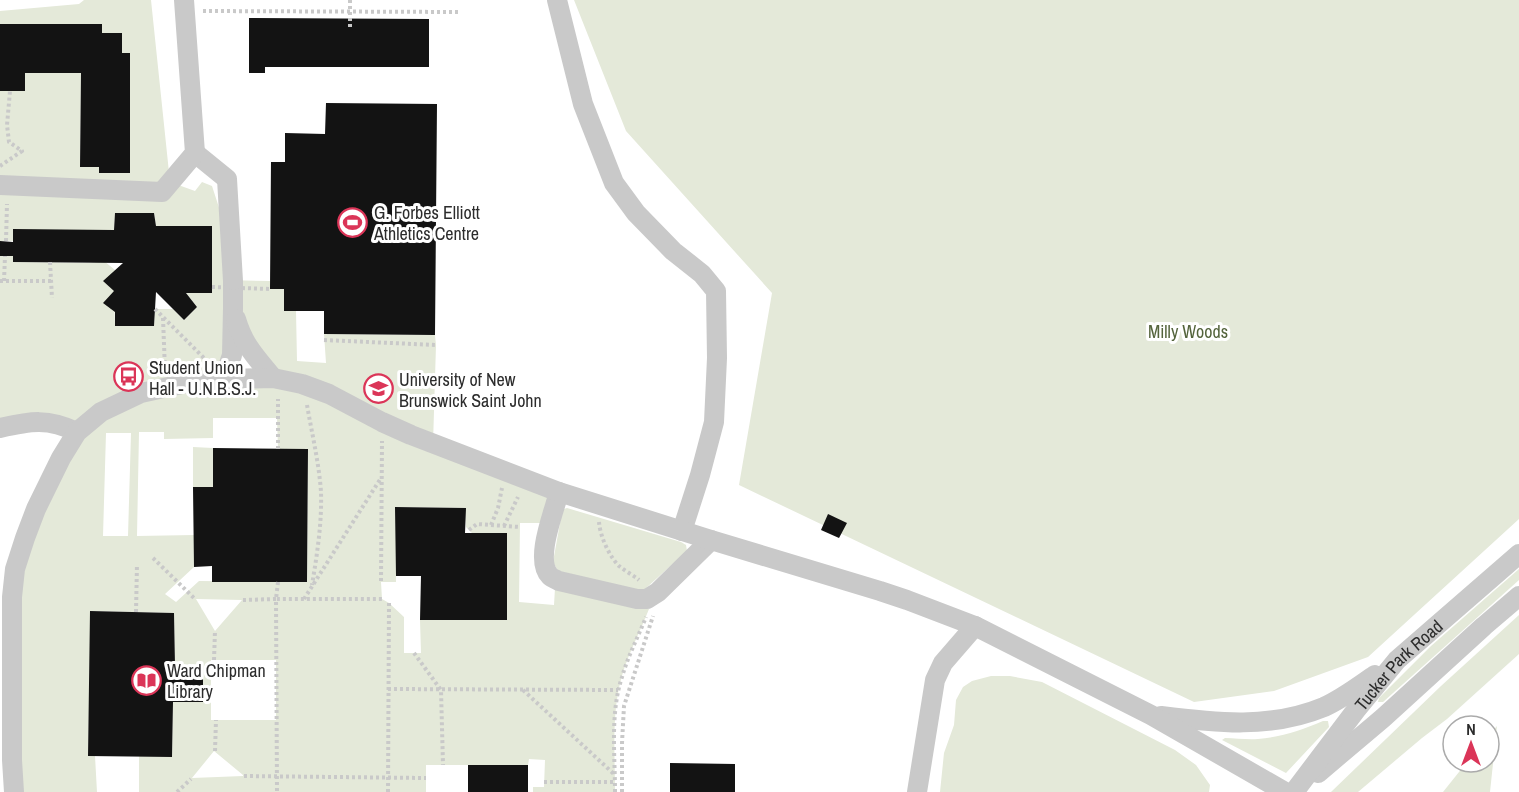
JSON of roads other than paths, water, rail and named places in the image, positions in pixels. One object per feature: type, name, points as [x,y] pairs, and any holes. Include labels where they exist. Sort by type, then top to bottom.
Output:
[{"type":"street","points":[[557,0],[583,104],[614,183],[636,213],[673,251],[702,274],[716,291],[717,358],[714,422],[682,531]]},
{"type":"street","points":[[0,185],[162,192],[195,153],[184,5]]},
{"type":"street","points":[[195,153],[227,179],[233,308],[232,355],[224,379]]},
{"type":"street","points":[[233,308],[250,351],[273,378]]},
{"type":"street","points":[[14,792],[12,597],[15,569],[36,509],[61,458],[77,432],[101,412],[141,393],[165,387],[224,379],[273,378],[303,384],[329,394],[382,422],[433,444],[559,492],[898,597],[975,626],[1151,714],[1285,792]]},
{"type":"street","points":[[0,428],[50,422],[77,432]]},
{"type":"street","points":[[559,492],[543,557],[544,567],[551,577],[559,580],[637,599],[647,599],[650,603],[654,596],[711,540]]},
{"type":"street","name":"Tucker Park Road","points":[[1295,792],[1356,710],[1397,660],[1519,554]]},
{"type":"street","name":"Tucker Park Road","points":[[1295,792],[1383,718],[1519,596]]},
{"type":"street","points":[[917,792],[935,680],[944,663],[975,626]]},
{"type":"street","points":[[1151,714],[1237,723],[1265,722],[1295,716],[1325,706],[1397,660]]},
{"type":"place","name":"G. Forbes Elliott Athletics Centre","points":[[353,222]]},
{"type":"place","name":"Student Union Hall - U.N.B.S.J.","points":[[128,377]]},
{"type":"place","name":"University of New Brunswick Saint John","points":[[378,389]]},
{"type":"place","name":"Ward Chipman Library","points":[[146,680]]},
{"type":"park label","name":"Milly Woods","points":[[1188,331]]}]
